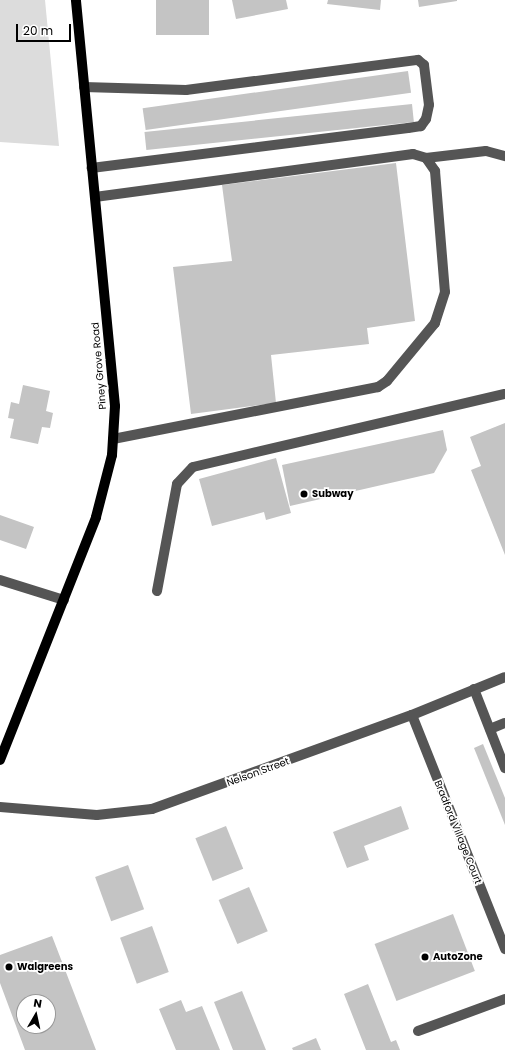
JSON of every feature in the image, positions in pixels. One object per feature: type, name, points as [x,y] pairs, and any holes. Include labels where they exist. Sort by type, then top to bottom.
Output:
[{"type":"main road","name":"Piney Grove Road","points":[[0,760],[96,517],[112,455],[115,406],[76,0]]},
{"type":"street","points":[[84,87],[186,90],[418,60],[424,65],[429,105],[426,119],[421,126],[92,168]]},
{"type":"street","points":[[95,197],[413,154],[426,158],[486,151],[505,156]]},
{"type":"street","points":[[113,439],[378,387],[387,381],[435,323],[445,292],[435,171],[426,158]]},
{"type":"street","points":[[158,591],[177,484],[193,467],[505,394]]},
{"type":"street","points":[[0,580],[64,600]]},
{"type":"street","name":"Nelson Street","points":[[0,807],[97,815],[152,809],[412,715],[505,677]]},
{"type":"street","points":[[474,689],[505,768]]},
{"type":"street","name":"Bradford Village Court","points":[[412,715],[505,949]]},
{"type":"street","points":[[490,729],[505,723]]},
{"type":"street","points":[[418,1031],[505,999]]},
{"type":"shaded area","points":[[0,0],[45,0],[59,146],[0,142]]},
{"type":"building","points":[[156,0],[209,0],[209,35],[156,35]]},
{"type":"building","points":[[232,0],[286,0],[288,9],[236,19]]},
{"type":"building","points":[[328,0],[381,0],[380,10],[327,4]]},
{"type":"building","points":[[418,0],[457,0],[457,1],[419,7]]},
{"type":"building","points":[[408,71],[411,93],[146,130],[143,108]]},
{"type":"building","points":[[412,104],[414,122],[146,150],[144,132]]},
{"type":"building","points":[[396,163],[415,321],[367,328],[369,344],[271,355],[276,403],[191,414],[173,267],[232,261],[222,185]]},
{"type":"building","points":[[23,385],[50,391],[46,411],[53,413],[50,428],[42,427],[38,444],[10,438],[14,419],[8,418],[11,402],[19,404]]},
{"type":"building","points":[[505,423],[505,555],[471,470],[481,466],[470,437]]},
{"type":"building","points":[[443,430],[447,450],[434,473],[290,506],[282,465]]},
{"type":"building","points":[[276,458],[291,513],[266,520],[264,512],[212,526],[199,479]]},
{"type":"building","points":[[0,515],[34,527],[26,549],[0,540]]},
{"type":"building","points":[[483,744],[505,798],[505,825],[474,748]]},
{"type":"building","points":[[401,806],[409,829],[364,846],[369,860],[347,868],[333,832]]},
{"type":"building","points":[[226,826],[243,869],[213,881],[195,838]]},
{"type":"building","points":[[128,865],[144,909],[111,921],[95,877]]},
{"type":"building","points":[[249,887],[268,931],[237,944],[219,900]]},
{"type":"building","name":"AutoZone","points":[[453,914],[475,971],[396,1001],[375,944]]},
{"type":"building","points":[[152,926],[169,972],[137,984],[120,938]]},
{"type":"building","name":"Walgreens","points":[[52,936],[96,1050],[25,1050],[19,1034],[56,1034],[56,994],[16,994],[16,1026],[0,983],[0,955]]},
{"type":"building","points":[[368,984],[391,1042],[396,1040],[400,1050],[366,1050],[344,994]]},
{"type":"building","points":[[242,991],[266,1050],[233,1050],[214,1002]]},
{"type":"building","points":[[181,1000],[186,1012],[202,1006],[220,1050],[176,1050],[159,1009]]},
{"type":"building","points":[[316,1038],[321,1050],[293,1050],[292,1048]]},
{"type":"place","name":"Subway","points":[[304,494]]},
{"type":"place","name":"AutoZone","points":[[425,957]]},
{"type":"place","name":"Walgreens","points":[[9,967]]}]
